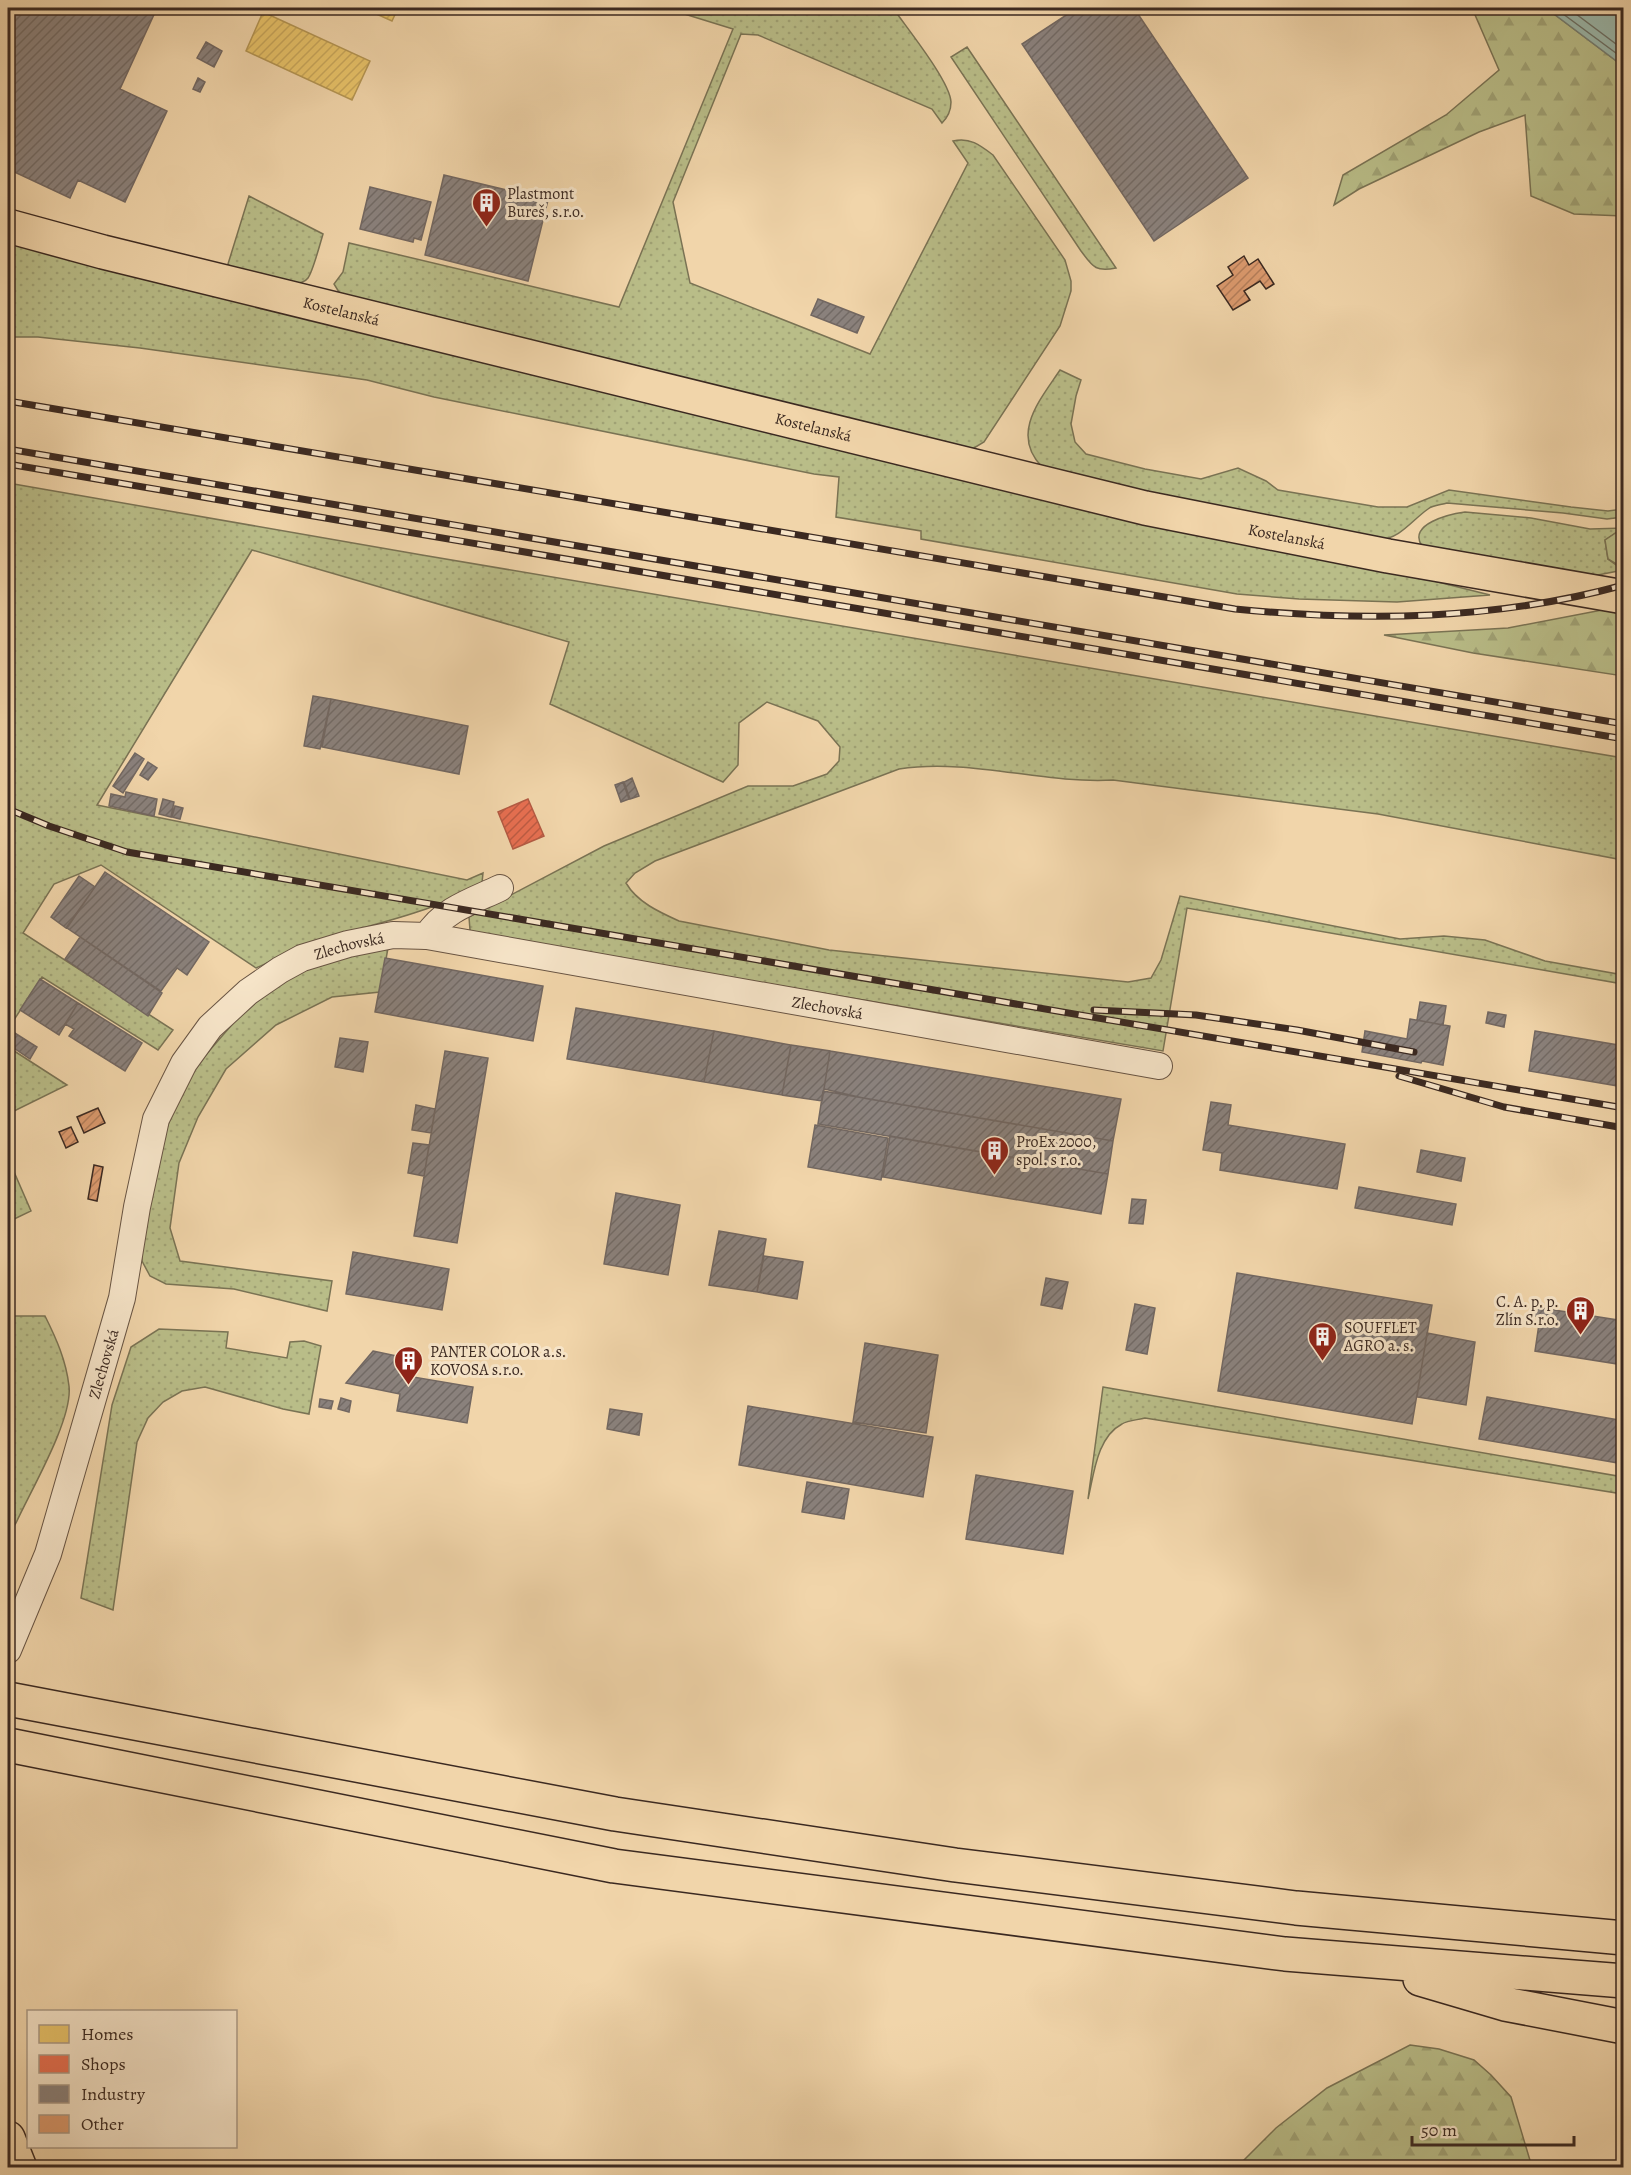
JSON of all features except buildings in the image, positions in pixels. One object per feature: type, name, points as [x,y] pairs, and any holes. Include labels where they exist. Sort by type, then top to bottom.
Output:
[{"type":"main road","name":"Kostelanská","points":[[8,226],[103,252],[1145,508],[1388,556],[1623,597]]},
{"type":"main road","points":[[8,1699],[615,1814],[955,1865],[1296,1908],[1623,1938]]},
{"type":"main road","points":[[8,1745],[614,1866],[1285,1954],[1623,1981]]},
{"type":"main road","points":[[1355,1961],[1505,2004],[1623,2027]]},
{"type":"main road","points":[[8,2138],[20,2168]]},
{"type":"street","points":[[427,936],[433,927],[453,909],[500,888]]},
{"type":"street","name":"Zlechovská","points":[[8,1650],[48,1554],[122,1298],[137,1207],[156,1119],[184,1063],[210,1027],[248,992],[288,966],[318,953],[348,944],[393,935],[427,936],[1159,1066]]},
{"type":"green space","points":[[665,8],[893,8],[936,68],[949,93],[950,108],[942,123],[932,109],[758,35],[741,34],[673,202],[690,283],[870,354],[968,163],[953,141],[970,141],[993,155],[1065,260],[1071,281],[1071,291],[1060,326],[984,442],[974,448],[959,449],[342,297],[334,284],[343,272],[349,243],[619,307],[733,29]]},
{"type":"green space","points":[[1472,8],[1546,8],[1623,66],[1623,216],[1574,214],[1531,196],[1525,115],[1479,132],[1359,189],[1334,205],[1343,175],[1446,115],[1499,70]]},
{"type":"green space","points":[[967,47],[1116,268],[1099,269],[1081,251],[951,57]]},
{"type":"green space","points":[[249,196],[323,234],[310,275],[302,282],[294,284],[272,281],[232,270],[228,264]]},
{"type":"green space","points":[[8,243],[1490,595],[1397,602],[1299,599],[1237,594],[921,539],[921,531],[836,517],[839,477],[814,474],[434,397],[367,380],[140,348],[38,337],[8,337]]},
{"type":"green space","points":[[1060,370],[1081,380],[1071,424],[1075,442],[1086,454],[1145,469],[1201,479],[1238,468],[1266,481],[1278,490],[1378,507],[1407,507],[1449,490],[1571,507],[1608,511],[1623,509],[1623,517],[1607,519],[1447,503],[1430,508],[1394,536],[1379,540],[1132,493],[1042,467],[1033,455],[1028,442],[1028,430],[1032,417],[1044,393]]},
{"type":"green space","points":[[8,483],[1623,758],[1623,860],[1378,814],[1113,780],[1060,778],[952,767],[926,766],[899,769],[655,861],[635,873],[626,883],[642,901],[679,921],[829,950],[1128,982],[1151,978],[1161,960],[1180,896],[1400,939],[1444,936],[1485,940],[1545,961],[1623,975],[1623,984],[1187,908],[1163,1051],[475,934],[470,930],[469,917],[604,846],[748,786],[793,786],[827,774],[839,761],[840,747],[818,721],[767,702],[739,723],[738,765],[723,782],[550,704],[569,642],[252,550],[97,805],[467,880],[483,873],[482,883],[445,902],[324,939],[256,968],[101,865],[54,884],[23,933],[173,1030],[158,1050],[42,977],[8,1029]]},
{"type":"green space","points":[[1465,512],[1531,518],[1590,529],[1623,528],[1605,540],[1608,559],[1623,570],[1593,576],[1422,546],[1419,538],[1425,526],[1441,518]]},
{"type":"green space","points":[[1623,528],[1623,568],[1608,559],[1605,540]]},
{"type":"green space","points":[[1602,610],[1623,614],[1623,676],[1473,653],[1384,635],[1508,628]]},
{"type":"green space","points":[[384,945],[388,948],[380,992],[332,997],[276,1025],[226,1069],[198,1117],[179,1163],[170,1228],[180,1261],[332,1281],[327,1311],[234,1289],[166,1284],[150,1276],[142,1261],[141,1236],[159,1152],[176,1101],[196,1066],[243,1012],[275,988],[297,974],[320,964]]},
{"type":"green space","points":[[8,1047],[67,1085],[8,1114]]},
{"type":"green space","points":[[8,1158],[31,1211],[8,1222]]},
{"type":"green space","points":[[8,1316],[45,1316],[66,1367],[69,1386],[65,1417],[58,1435],[8,1535]]},
{"type":"green space","points":[[159,1329],[228,1332],[226,1348],[287,1358],[290,1342],[304,1341],[321,1346],[309,1414],[205,1387],[182,1391],[163,1402],[148,1418],[137,1442],[113,1610],[81,1598],[112,1405],[131,1347]]},
{"type":"green space","points":[[1103,1387],[1623,1477],[1623,1494],[1145,1418],[1124,1423],[1107,1438],[1098,1457],[1088,1499]]},
{"type":"green space","points":[[1410,2045],[1439,2049],[1474,2060],[1491,2075],[1511,2097],[1532,2167],[1237,2167],[1276,2128],[1327,2088]]},
{"type":"water","points":[[1546,8],[1623,8],[1623,66]]},
{"type":"railway","points":[[8,401],[1235,609],[1333,616],[1431,615],[1528,605],[1576,597],[1624,585]]},
{"type":"railway","points":[[8,449],[1624,724]]},
{"type":"railway","points":[[8,464],[1624,739]]},
{"type":"railway","points":[[8,809],[49,826],[127,852],[1624,1108]]},
{"type":"railway","points":[[1094,1010],[1196,1015],[1297,1030],[1414,1052]]},
{"type":"railway","points":[[1399,1076],[1504,1107],[1624,1128]]},
{"type":"place","name":"Plastmont Bureš, s.r.o.","points":[[486,228]]},
{"type":"place","name":"ProEx 2000, spol. s r.o.","points":[[995,1176]]},
{"type":"place","name":"C. A. p. p. Zlín S.r.o.","points":[[1580,1336]]},
{"type":"place","name":"SOUFFLET AGRO a. s.","points":[[1323,1362]]},
{"type":"place","name":"PANTER COLOR a.s. KOVOSA s.r.o.","points":[[409,1386]]}]
